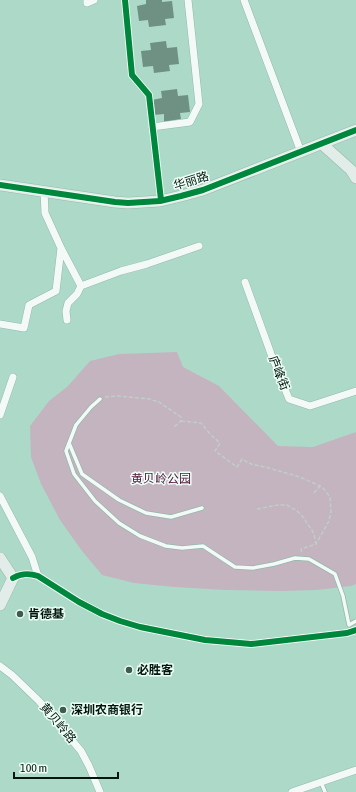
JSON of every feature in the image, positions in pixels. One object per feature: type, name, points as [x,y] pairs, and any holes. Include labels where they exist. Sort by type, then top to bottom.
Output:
[{"type":"street","points":[[87,0],[87,3],[94,0]]},
{"type":"street","points":[[125,0],[132,75],[149,95],[161,200]]},
{"type":"street","points":[[152,127],[190,122],[199,104],[188,0]]},
{"type":"street","points":[[244,0],[301,152]]},
{"type":"street","name":"华丽路","points":[[0,185],[115,202],[161,200],[203,190],[356,130]]},
{"type":"street","points":[[322,144],[351,170],[356,178]]},
{"type":"street","points":[[44,191],[45,213],[81,286]]},
{"type":"street","points":[[67,320],[66,311],[68,303],[77,294],[81,286],[121,271],[147,264],[199,246]]},
{"type":"street","points":[[0,324],[24,328],[29,305],[56,291],[61,248]]},
{"type":"street","name":"庐峰街","points":[[245,282],[289,399],[310,406],[356,391]]},
{"type":"street","points":[[0,415],[13,377]]},
{"type":"street","points":[[0,496],[32,557],[38,576]]},
{"type":"street","points":[[0,558],[13,578]]},
{"type":"street","points":[[0,605],[13,578],[19,574],[33,574],[79,602],[102,614],[120,621],[140,627],[205,640],[251,644],[347,633],[356,630]]},
{"type":"street","name":"黄贝岭路","points":[[0,666],[12,675],[39,701],[81,751],[100,792]]},
{"type":"street","points":[[292,792],[356,770]]},
{"type":"lane","points":[[100,399],[76,425],[66,451],[74,474],[95,502],[120,523],[140,536],[166,546],[182,548],[203,546],[235,567],[253,568],[295,558],[309,559],[335,574],[344,596],[349,624],[356,621]]},
{"type":"lane","points":[[69,443],[82,474],[119,500],[146,513],[171,517],[202,508]]},
{"type":"lane","points":[[322,782],[325,792]]},
{"type":"path","points":[[100,399],[107,396],[118,396],[149,399],[159,402],[181,417],[181,421]]},
{"type":"path","points":[[174,427],[181,421],[201,423],[220,443],[215,451],[237,468],[242,460],[251,464],[300,477],[324,489],[330,497],[331,511],[329,521],[316,544],[301,549],[302,558]]},
{"type":"path","points":[[314,493],[320,486]]},
{"type":"path","points":[[257,509],[278,505],[287,506],[297,511],[305,519],[312,530],[316,544]]},
{"type":"green space","name":"黄贝岭公园","points":[[177,352],[183,367],[219,386],[278,446],[313,447],[356,432],[356,584],[351,586],[317,590],[279,591],[226,590],[134,583],[102,575],[82,551],[60,520],[41,484],[31,457],[30,426],[49,401],[68,386],[90,361],[119,354]]},
{"type":"building","points":[[146,0],[162,0],[162,2],[172,1],[174,18],[165,19],[166,25],[149,27],[148,20],[139,21],[137,6],[146,4]]},
{"type":"building","points":[[166,41],[167,48],[177,47],[179,64],[169,65],[170,71],[154,73],[153,66],[143,67],[141,51],[151,50],[150,43]]},
{"type":"building","points":[[177,89],[178,96],[188,95],[190,112],[180,113],[181,119],[164,122],[164,114],[154,115],[152,100],[162,98],[161,91]]},
{"type":"cycle path","points":[[125,0],[132,75],[149,95],[161,200]]},
{"type":"cycle path","points":[[0,185],[115,202],[128,203],[160,201],[203,190],[356,130]]},
{"type":"cycle path","points":[[13,578],[19,575],[32,574],[38,576],[79,602],[102,614],[120,621],[140,627],[205,640],[251,644],[347,633],[356,630]]},
{"type":"place","name":"肯德基","points":[[20,614]]},
{"type":"place","name":"必胜客","points":[[129,670]]},
{"type":"place","name":"深圳农商银行","points":[[63,710]]}]
